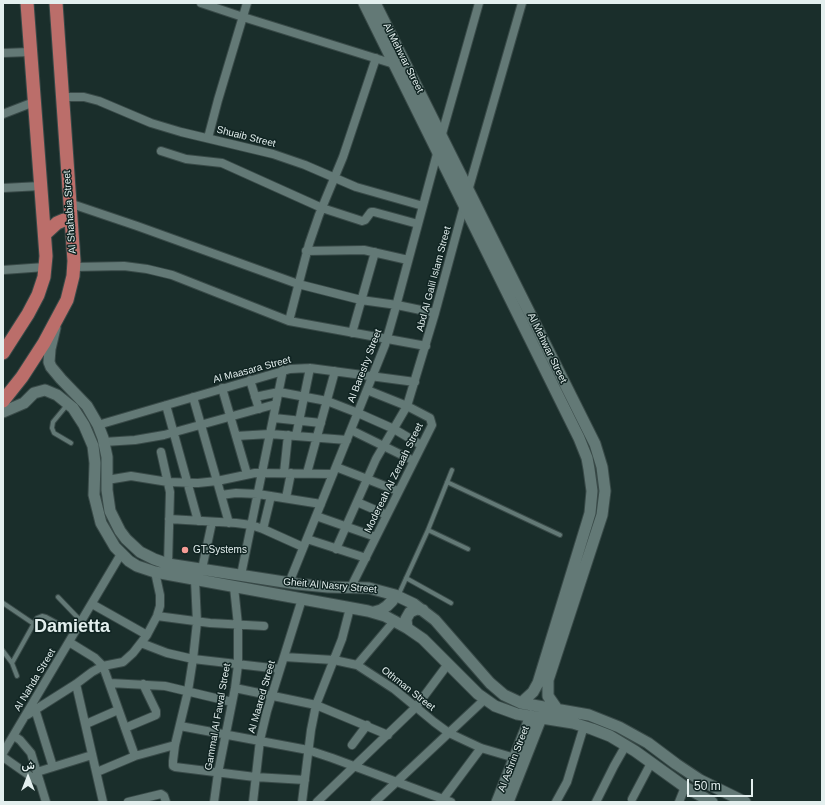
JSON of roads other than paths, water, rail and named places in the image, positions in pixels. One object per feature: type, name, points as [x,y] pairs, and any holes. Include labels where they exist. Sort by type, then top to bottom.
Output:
[{"type":"highway","points":[[3,353],[34,304],[41,286],[45,267],[45,234],[27,3]]},
{"type":"highway","name":"Al Shahabia Street","points":[[3,401],[32,363],[57,318],[70,291],[74,266],[56,3]]},
{"type":"highway","points":[[45,234],[57,223],[64,220],[70,220]]},
{"type":"main road","name":"Al Mehwar Street","points":[[364,3],[394,57],[442,134],[595,444],[602,467],[605,491],[602,515],[548,680],[548,696],[557,709]]},
{"type":"main road","name":"Al Mehwar Street","points":[[375,3],[394,57],[464,204],[579,438],[587,458],[591,480],[591,502],[587,523],[540,678],[533,692],[521,703]]},
{"type":"main road","name":"Gheit Al Nasry Street","points":[[57,318],[50,349],[49,362],[51,367],[84,402],[98,425],[107,457],[107,490],[110,511],[120,531],[140,552],[168,564],[289,583],[328,587],[351,587],[377,590],[396,595],[423,610],[435,620],[490,684],[504,695],[521,703],[589,715],[619,726],[648,742],[687,771],[714,788],[745,802]]},
{"type":"main road","points":[[3,412],[24,402],[34,393],[45,390],[51,392],[50,386],[52,382],[56,378],[61,378]]},
{"type":"main road","name":"Gheit Al Nasry Street","points":[[51,392],[68,403],[81,419],[90,439],[96,463],[94,495],[98,514],[107,535],[121,554],[137,566],[155,572],[195,580],[374,612],[394,620],[423,639],[484,700],[505,711],[584,726],[601,732],[626,745],[681,784],[709,801]]},
{"type":"main road","points":[[374,612],[387,606],[396,595]]},
{"type":"main road","points":[[407,628],[406,619],[410,612],[417,609],[423,610]]},
{"type":"main road","name":"Al Ashrin Street","points":[[497,802],[515,758],[536,717]]},
{"type":"main road","name":"Al Ashrin Street","points":[[508,802],[536,717]]},
{"type":"main road","points":[[681,784],[680,781],[685,778],[687,771]]},
{"type":"main road","points":[[709,801],[705,793],[710,788],[714,788]]},
{"type":"street","points":[[201,3],[243,18],[376,58],[394,57]]},
{"type":"street","points":[[208,138],[247,3]]},
{"type":"street","points":[[442,134],[479,3]]},
{"type":"street","name":"Abd Al Galil Islam Street","points":[[336,549],[383,446],[407,406],[426,346],[464,204],[522,3]]},
{"type":"street","points":[[3,53],[30,52]]},
{"type":"street","points":[[289,321],[306,251],[350,140],[376,58]]},
{"type":"street","name":"Shuaib Street","points":[[62,97],[78,97],[94,100],[152,123],[277,155],[305,165],[335,179],[370,191],[423,206]]},
{"type":"street","points":[[3,114],[34,102]]},
{"type":"street","name":"Al Bareshy Street","points":[[289,583],[387,338],[438,150]]},
{"type":"street","points":[[161,151],[186,159],[222,163],[322,208],[362,221],[365,220],[371,212],[374,212],[418,224]]},
{"type":"street","points":[[3,188],[41,186]]},
{"type":"street","points":[[69,203],[298,284],[361,300],[397,305],[435,313]]},
{"type":"street","points":[[306,251],[351,250],[375,252],[408,260]]},
{"type":"street","points":[[352,333],[375,252]]},
{"type":"street","points":[[74,266],[124,266],[147,269],[172,275],[289,321],[426,346]]},
{"type":"street","points":[[3,270],[45,267]]},
{"type":"street","name":"Al Maasara Street","points":[[98,425],[283,370],[296,368],[310,368],[415,382]]},
{"type":"street","points":[[286,498],[292,435],[299,421],[310,368]]},
{"type":"street","points":[[241,575],[283,370]]},
{"type":"street","points":[[307,473],[335,371]]},
{"type":"street","points":[[250,380],[259,409]]},
{"type":"street","points":[[222,388],[247,474]]},
{"type":"street","name":"Modereah Al Zeraah Street","points":[[351,587],[422,445],[432,421],[430,418],[407,406],[367,390]]},
{"type":"street","points":[[255,397],[279,392],[327,401],[394,429],[422,445]]},
{"type":"street","points":[[193,397],[229,523]]},
{"type":"street","points":[[104,442],[142,439],[174,432],[276,404]]},
{"type":"street","points":[[166,405],[198,521]]},
{"type":"street","points":[[274,418],[321,424]]},
{"type":"street","points":[[351,430],[414,461]]},
{"type":"street","points":[[236,436],[270,434],[347,440]]},
{"type":"street","points":[[162,452],[170,502],[168,564]]},
{"type":"street","points":[[107,480],[131,476],[168,482],[188,483],[217,481],[247,474],[307,473],[334,470],[367,479],[398,491]]},
{"type":"street","points":[[221,495],[243,493],[258,494],[321,504]]},
{"type":"street","points":[[263,529],[271,496]]},
{"type":"street","points":[[357,502],[387,515]]},
{"type":"street","points":[[316,516],[376,536]]},
{"type":"street","points":[[169,519],[251,526],[263,529],[303,547]]},
{"type":"street","points":[[202,569],[212,522]]},
{"type":"street","points":[[307,539],[366,558]]},
{"type":"street","name":"Al Nahda Street","points":[[3,753],[121,554]]},
{"type":"street","points":[[25,716],[76,684],[92,672],[103,666],[123,662],[133,653],[147,635],[158,616],[160,595],[155,572]]},
{"type":"street","points":[[195,580],[196,622],[193,659],[188,691],[175,745],[173,766],[255,777],[305,780]]},
{"type":"street","name":"Gammal Al Fawal Street","points":[[214,802],[238,664],[238,625],[234,587]]},
{"type":"street","name":"Al Maared Street","points":[[253,802],[260,740],[271,695],[302,599]]},
{"type":"street","points":[[92,604],[147,635]]},
{"type":"street","points":[[302,802],[308,750],[316,705],[342,638],[350,608]]},
{"type":"street","points":[[158,616],[196,622],[264,626]]},
{"type":"street","points":[[357,665],[394,620]]},
{"type":"street","points":[[69,642],[95,658],[103,666],[134,756]]},
{"type":"street","points":[[141,643],[167,653],[193,659],[280,669]]},
{"type":"street","name":"Othman Street","points":[[284,657],[334,660],[357,665],[394,689],[449,733],[481,748],[515,758]]},
{"type":"street","points":[[317,802],[416,707],[448,664]]},
{"type":"street","points":[[110,683],[166,686],[232,702]]},
{"type":"street","points":[[76,684],[97,772],[100,801]]},
{"type":"street","points":[[124,728],[156,715],[156,711],[143,684]]},
{"type":"street","points":[[235,688],[316,705],[388,735]]},
{"type":"street","points":[[375,802],[484,700]]},
{"type":"street","points":[[35,709],[53,766]]},
{"type":"street","points":[[86,724],[118,710]]},
{"type":"street","points":[[180,726],[308,750],[440,800],[481,748]]},
{"type":"street","points":[[352,745],[367,726]]},
{"type":"street","points":[[556,802],[569,776],[584,726]]},
{"type":"street","points":[[14,736],[31,753],[46,802]]},
{"type":"street","points":[[97,772],[134,756],[175,745]]},
{"type":"street","points":[[596,802],[610,772],[626,745]]},
{"type":"street","points":[[37,772],[92,755]]},
{"type":"street","points":[[3,757],[40,783]]},
{"type":"street","points":[[632,798],[651,763]]},
{"type":"street","points":[[679,802],[681,784]]},
{"type":"street","points":[[128,802],[161,794],[164,796],[166,802]]},
{"type":"lane","points":[[68,403],[53,422],[52,428],[54,433],[71,443]]},
{"type":"lane","points":[[396,595],[406,578],[428,530],[452,470]]},
{"type":"lane","points":[[447,482],[560,535]]},
{"type":"lane","points":[[428,530],[468,549]]},
{"type":"lane","points":[[406,578],[451,603]]},
{"type":"lane","points":[[58,597],[81,622]]},
{"type":"lane","points":[[3,603],[34,624]]},
{"type":"lane","points":[[12,663],[37,618],[42,616],[46,617],[58,624]]},
{"type":"lane","points":[[3,651],[12,663],[17,676]]},
{"type":"place","name":"GT.Systems","points":[[185,550]]},
{"type":"district","name":"Damietta","points":[[72,627]]}]
